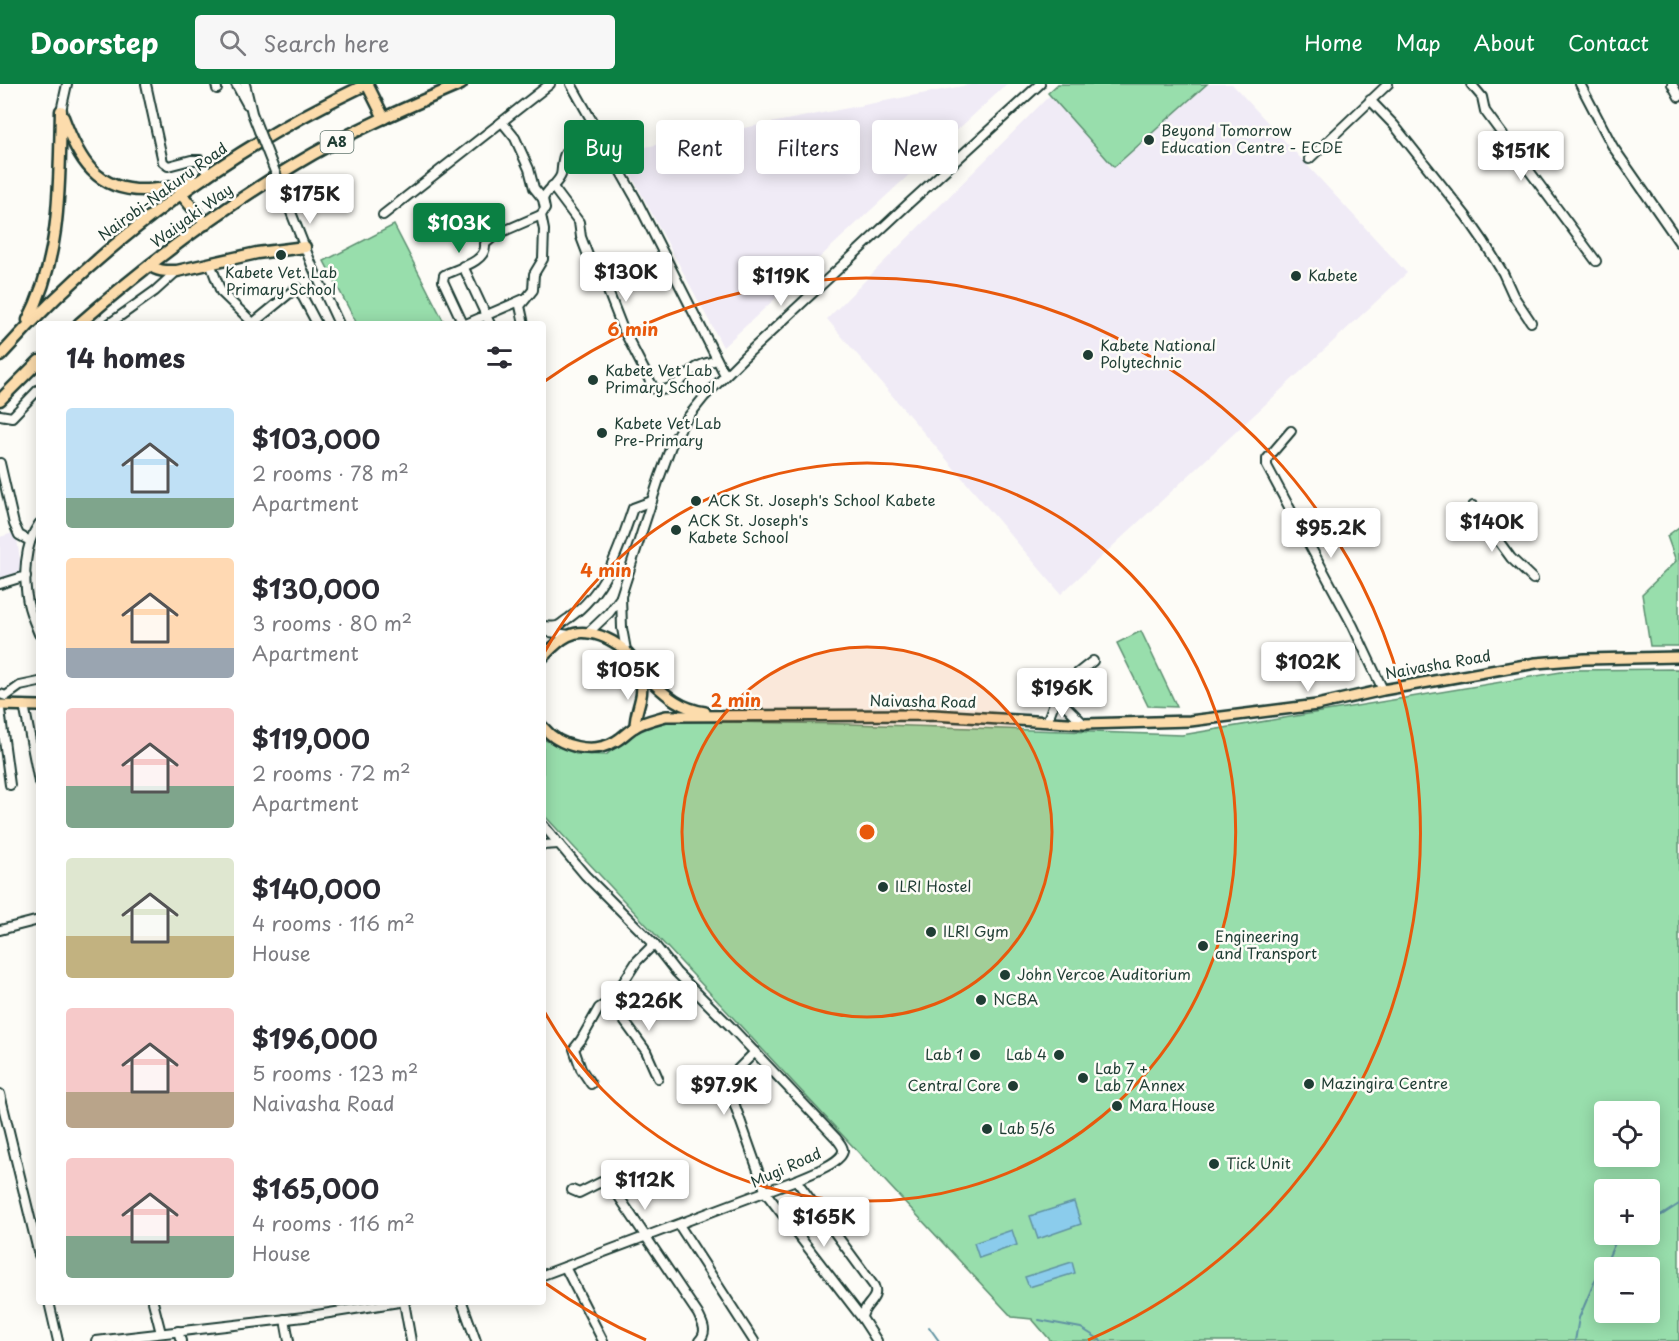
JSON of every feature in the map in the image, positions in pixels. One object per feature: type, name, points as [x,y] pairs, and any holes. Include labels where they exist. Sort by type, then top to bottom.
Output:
[{"type":"highway","points":[[367,84],[384,118]]},
{"type":"highway","name":"Nairobi-Nakuru Road","points":[[0,356],[83,270],[141,222],[208,175],[287,126],[367,84]]},
{"type":"highway","name":"Waiyaki Way","points":[[83,321],[150,265],[297,163],[384,118],[461,84]]},
{"type":"highway","points":[[61,111],[82,158],[93,172],[118,188],[154,190],[187,184],[208,175]]},
{"type":"highway","points":[[22,331],[43,287],[57,225],[61,111]]},
{"type":"highway","points":[[181,194],[206,224]]},
{"type":"highway","points":[[150,265],[164,271],[177,271],[257,253],[305,247]]},
{"type":"highway","points":[[0,400],[36,365]]},
{"type":"main road","points":[[546,654],[569,635],[588,633],[610,639],[626,650]]},
{"type":"main road","name":"Naivasha Road","points":[[626,650],[640,671],[674,702],[687,708],[736,716]]},
{"type":"main road","name":"Naivasha Road","points":[[546,730],[570,745],[584,748],[615,742],[635,727],[666,716],[933,716],[1084,724],[1190,721],[1317,705],[1383,690],[1536,663],[1586,659],[1679,657]]},
{"type":"main road","points":[[635,727],[643,693],[640,671]]},
{"type":"main road","points":[[0,708],[36,706]]},
{"type":"street","points":[[61,111],[66,84]]},
{"type":"street","points":[[146,84],[163,162],[168,166],[200,160],[208,175]]},
{"type":"street","points":[[236,84],[252,113]]},
{"type":"street","points":[[244,84],[252,113],[283,192],[338,321]]},
{"type":"street","points":[[383,215],[550,84]]},
{"type":"street","points":[[571,84],[593,120]]},
{"type":"street","points":[[588,633],[609,613],[621,596],[671,446],[684,422],[704,397],[907,205],[1040,84]]},
{"type":"street","points":[[1309,159],[1388,84]]},
{"type":"street","points":[[1471,84],[1482,97],[1485,111],[1596,261]]},
{"type":"street","points":[[1580,84],[1613,147],[1679,242]]},
{"type":"street","points":[[1672,84],[1679,98]]},
{"type":"street","points":[[1370,100],[1394,125],[1466,216],[1531,322]]},
{"type":"street","points":[[463,321],[443,281],[444,275],[483,256],[486,251],[485,244],[498,234],[541,215],[545,210],[543,199],[534,188],[529,169],[515,138],[502,122]]},
{"type":"street","points":[[543,199],[547,190],[561,176],[564,155]]},
{"type":"street","points":[[623,174],[725,375]]},
{"type":"street","points":[[552,186],[579,222],[580,237],[589,258],[604,281],[622,327],[654,389],[670,388],[700,365],[717,360]]},
{"type":"street","points":[[472,321],[530,295],[533,290],[534,274],[543,259],[544,230],[541,215]]},
{"type":"street","points":[[210,262],[221,292],[250,321]]},
{"type":"street","points":[[464,266],[489,321]]},
{"type":"street","points":[[113,321],[155,291],[177,271]]},
{"type":"street","points":[[255,321],[297,288],[315,321]]},
{"type":"street","points":[[523,321],[520,306],[524,299]]},
{"type":"street","points":[[0,415],[12,417],[36,392]]},
{"type":"street","points":[[1291,431],[1267,459],[1267,466],[1353,626],[1383,690]]},
{"type":"street","points":[[0,463],[14,524],[20,535],[30,541]]},
{"type":"street","points":[[546,626],[558,626],[576,613],[592,596],[606,577],[617,554],[633,508],[652,501]]},
{"type":"street","points":[[1473,506],[1511,558],[1533,579]]},
{"type":"street","points":[[36,530],[30,541],[26,576],[28,603],[36,626]]},
{"type":"street","points":[[0,584],[26,576]]},
{"type":"street","points":[[621,596],[622,628],[626,650]]},
{"type":"street","points":[[28,603],[36,604]]},
{"type":"street","points":[[546,631],[569,635]]},
{"type":"street","points":[[1047,722],[1060,687],[1093,661]]},
{"type":"street","points":[[0,694],[6,696],[20,686],[36,683]]},
{"type":"street","points":[[1057,697],[1084,724]]},
{"type":"street","points":[[24,705],[36,767]]},
{"type":"street","points":[[0,708],[10,785]]},
{"type":"street","name":"Mugi Road","points":[[546,829],[585,874],[654,944],[676,972],[843,1146],[842,1157],[766,1193],[546,1274]]},
{"type":"street","points":[[546,845],[559,844]]},
{"type":"street","points":[[0,930],[36,921]]},
{"type":"street","points":[[591,1084],[581,1069],[574,1049],[599,1008],[612,1000],[637,961],[654,944]]},
{"type":"street","points":[[612,1000],[614,1007],[646,1050],[658,1078]]},
{"type":"street","points":[[755,1052],[727,1080],[727,1083],[766,1193],[877,1341]]},
{"type":"street","points":[[0,1094],[36,1244]]},
{"type":"street","points":[[572,1190],[579,1193],[607,1179],[698,1314],[705,1328],[704,1335],[699,1341]]},
{"type":"street","points":[[796,1180],[876,1290],[875,1297],[864,1309],[862,1318]]},
{"type":"street","points":[[680,1224],[754,1341]]},
{"type":"street","points":[[565,1267],[603,1341]]},
{"type":"street","points":[[51,1305],[58,1341]]},
{"type":"street","points":[[154,1305],[160,1333]]},
{"type":"street","points":[[96,1341],[136,1339],[160,1333],[285,1319],[372,1305]]},
{"type":"street","points":[[405,1305],[411,1341]]},
{"type":"street","points":[[463,1305],[476,1341]]},
{"type":"street","points":[[285,1319],[290,1341]]},
{"type":"street","points":[[178,1331],[181,1341]]},
{"type":"shaded area","points":[[973,84],[1007,84],[958,129],[958,120],[872,120],[872,174],[910,174],[723,347],[631,174],[644,174],[644,147],[656,145],[656,174],[744,174],[744,128],[756,126],[756,174],[860,174],[860,120],[786,120]]},
{"type":"shaded area","name":"Kabete National Polytechnic","points":[[1061,84],[1232,84],[1407,273],[1061,594],[827,319]]},
{"type":"shaded area","points":[[16,532],[22,573],[0,579],[0,537]]},
{"type":"green space","points":[[1058,84],[1207,84],[1114,167],[1048,93]]},
{"type":"green space","points":[[394,225],[443,321],[355,321],[324,261]]},
{"type":"green space","points":[[1679,527],[1679,646],[1650,646],[1642,594],[1676,561],[1667,536]]},
{"type":"green space","points":[[1141,631],[1177,707],[1148,706],[1117,643]]},
{"type":"green space","points":[[1679,669],[1679,1341],[1051,1341],[1032,1319],[1012,1317],[546,817],[546,740],[576,754],[606,755],[631,735],[647,727],[671,721],[849,724],[1182,735],[1573,670]]},
{"type":"water","points":[[1074,1202],[1081,1224],[1038,1239],[1030,1216]]},
{"type":"water","points":[[1012,1230],[1017,1245],[979,1258],[974,1243]]},
{"type":"water","points":[[1072,1262],[1075,1273],[1029,1287],[1025,1277]]},
{"type":"waterway","points":[[1660,1216],[1679,1204]]},
{"type":"waterway","points":[[1575,1341],[1579,1318],[1614,1245]]},
{"type":"waterway","points":[[1039,1320],[1081,1328],[1102,1341]]},
{"type":"waterway","points":[[929,1327],[939,1341]]},
{"type":"place","name":"Beyond Tomorrow Education Centre - ECDE","points":[[1149,140]]},
{"type":"place","name":"Kabete Vet. Lab Primary School","points":[[281,255]]},
{"type":"place","name":"Kabete","points":[[1296,276]]},
{"type":"place","name":"Kabete National Polytechnic","points":[[1088,355]]},
{"type":"place","name":"Kabete Vet Lab Primary School","points":[[593,380]]},
{"type":"place","name":"Kabete Vet Lab Pre-Primary","points":[[602,433]]},
{"type":"place","name":"ACK St. Joseph's School Kabete","points":[[696,501]]},
{"type":"place","name":"ACK St. Joseph's Kabete School","points":[[676,530]]},
{"type":"place","name":"ILRI Hostel","points":[[883,887]]},
{"type":"place","name":"ILRI Gym","points":[[931,932]]},
{"type":"place","name":"Engineering and Transport","points":[[1203,946]]},
{"type":"place","name":"John Vercoe Auditorium","points":[[1005,975]]},
{"type":"place","name":"NCBA","points":[[981,1000]]},
{"type":"place","name":"Lab 1","points":[[975,1055]]},
{"type":"place","name":"Lab 4","points":[[1059,1055]]},
{"type":"place","name":"Lab 7 + Lab 7 Annex","points":[[1083,1078]]},
{"type":"place","name":"Mazingira Centre","points":[[1309,1084]]},
{"type":"place","name":"Central Core","points":[[1013,1086]]},
{"type":"place","name":"Mara House","points":[[1117,1106]]},
{"type":"place","name":"Lab 5/6","points":[[987,1129]]},
{"type":"place","name":"Tick Unit","points":[[1214,1164]]}]
